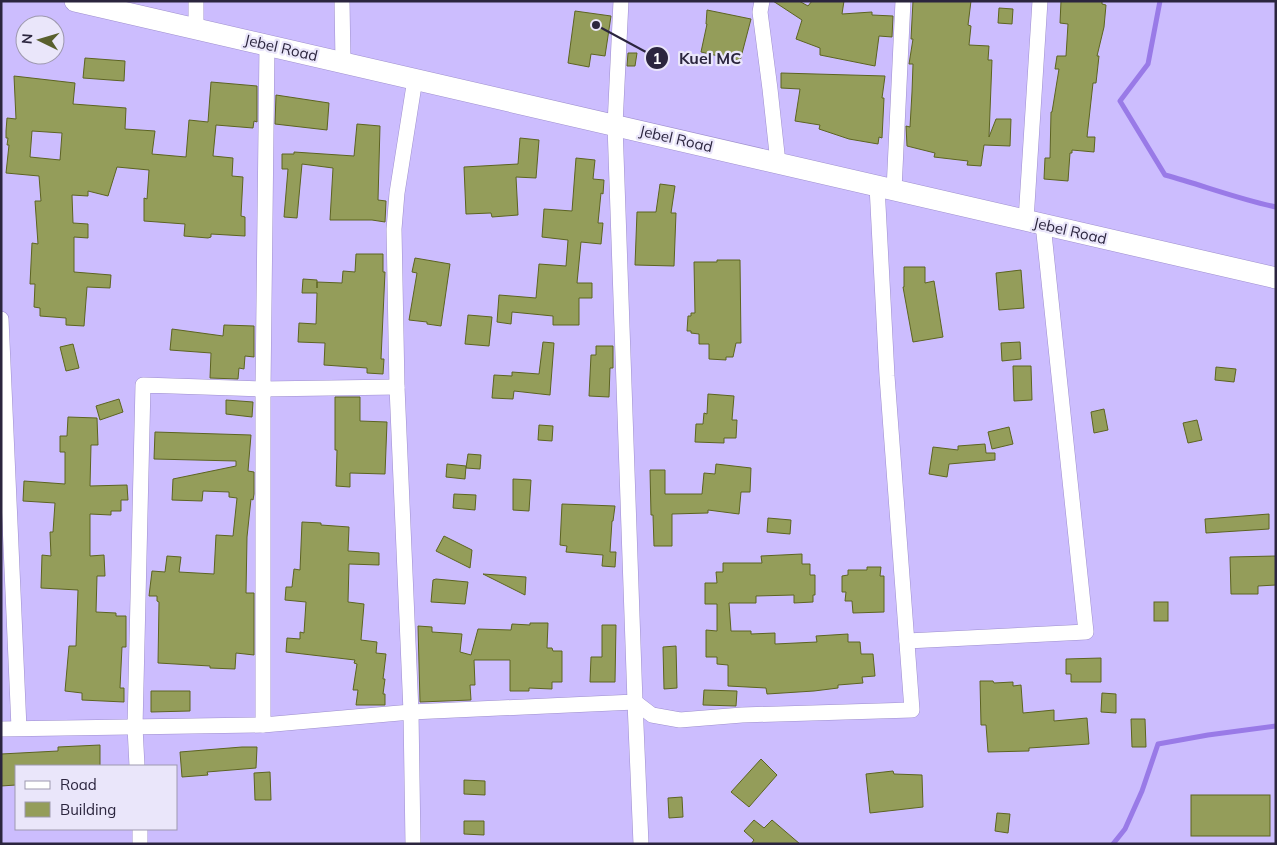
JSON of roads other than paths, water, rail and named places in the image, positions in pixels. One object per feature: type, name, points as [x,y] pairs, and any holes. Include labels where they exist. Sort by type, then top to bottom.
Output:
[{"type":"main road","name":"Jebel Road","points":[[75,1],[1276,278]]},
{"type":"street","points":[[196,1],[196,28]]},
{"type":"street","points":[[342,1],[343,62]]},
{"type":"street","points":[[621,1],[616,125],[641,844]]},
{"type":"street","points":[[762,1],[760,12],[778,163]]},
{"type":"street","points":[[1,729],[263,725],[411,712],[635,702],[652,715],[680,720],[912,710],[887,376],[886,188],[903,1]]},
{"type":"street","points":[[907,641],[1086,632],[1034,222],[1040,1]]},
{"type":"street","points":[[263,725],[263,389],[267,45]]},
{"type":"street","points":[[413,844],[411,712],[397,387],[394,229],[397,193],[415,79]]},
{"type":"street","points":[[1,320],[20,728]]},
{"type":"street","points":[[137,765],[135,727],[143,385],[263,389],[397,387]]},
{"type":"street","points":[[140,830],[140,844]]},
{"type":"waterway","points":[[1160,1],[1148,64],[1120,101],[1165,175],[1276,207]]},
{"type":"waterway","points":[[1113,844],[1125,829],[1142,791],[1158,744],[1276,726]]},
{"type":"place","name":"Kuel MC","points":[[596,25]]}]
